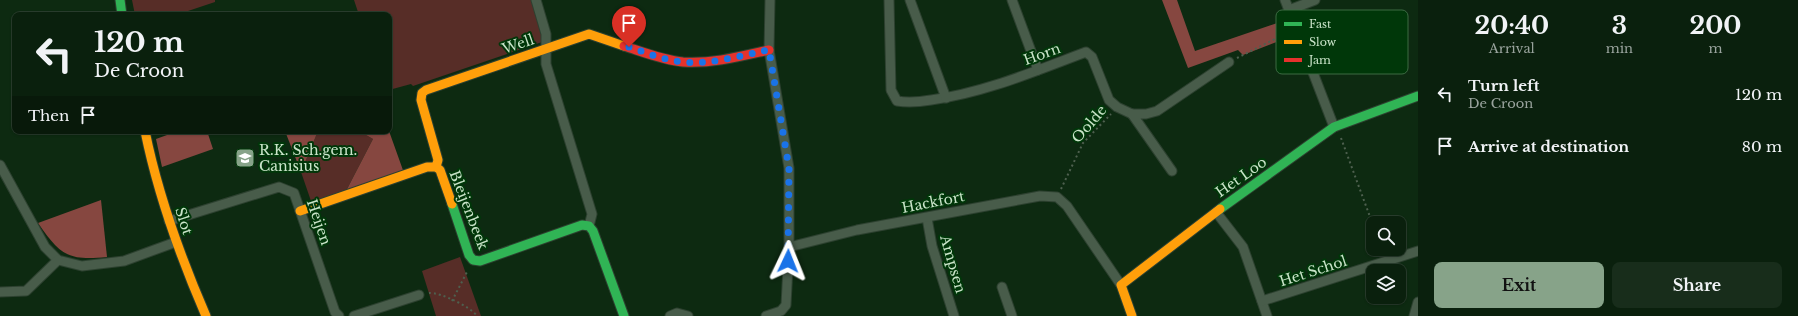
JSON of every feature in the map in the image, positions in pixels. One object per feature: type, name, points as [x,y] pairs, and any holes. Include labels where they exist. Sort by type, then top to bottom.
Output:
[{"type":"street","points":[[120,0],[122,12]]},
{"type":"street","points":[[536,0],[546,34],[545,49],[589,34],[658,57],[684,62],[720,60],[769,50]]},
{"type":"street","points":[[766,316],[781,311],[786,305],[789,247],[789,168],[769,50],[770,0]]},
{"type":"street","name":"Horn","points":[[889,0],[891,90],[897,101],[907,103],[946,98],[978,91],[1086,52],[1090,54],[1109,100],[1117,107]]},
{"type":"street","points":[[910,0],[946,98]]},
{"type":"street","points":[[1012,0],[1038,70]]},
{"type":"street","points":[[1285,0],[1289,10],[1315,0]]},
{"type":"street","name":"Well","points":[[436,167],[438,160],[420,100],[422,93],[426,90],[545,49],[546,64],[592,214],[589,226]]},
{"type":"street","points":[[1117,107],[1132,114],[1146,114],[1157,111],[1229,62]]},
{"type":"street","points":[[1313,74],[1334,128]]},
{"type":"street","name":"Het Loo","points":[[1120,285],[1216,212],[1334,128],[1418,96]]},
{"type":"street","points":[[1132,114],[1172,171]]},
{"type":"street","name":"Slot","points":[[146,134],[159,190],[169,221],[206,316]]},
{"type":"street","points":[[0,165],[45,247],[58,260],[82,266],[124,261],[176,242]]},
{"type":"street","name":"Bleijenbeek","points":[[300,211],[427,167],[436,167],[440,170],[468,255],[473,260],[480,260],[582,225],[589,226]]},
{"type":"street","name":"Heijen","points":[[169,221],[279,186],[294,193],[335,312],[339,316]]},
{"type":"street","name":"Hackfort","points":[[789,247],[857,230],[1040,196],[1057,197]]},
{"type":"street","points":[[1057,197],[1067,206],[1120,285],[1132,316]]},
{"type":"street","points":[[1216,212],[1243,247],[1267,316]]},
{"type":"street","name":"Ampsen","points":[[927,218],[932,246],[954,316]]},
{"type":"street","points":[[589,226],[593,231],[624,316]]},
{"type":"street","name":"Het Schol","points":[[1262,301],[1418,252]]},
{"type":"street","points":[[0,292],[26,291],[58,260]]},
{"type":"street","points":[[1002,287],[1012,316]]},
{"type":"street","points":[[354,316],[371,314],[419,295]]},
{"type":"street","points":[[1414,316],[1418,302]]},
{"type":"street","points":[[670,316],[677,313],[688,316]]},
{"type":"path","points":[[1229,62],[1276,39]]},
{"type":"path","name":"Oolde","points":[[1057,197],[1083,143],[1117,107]]},
{"type":"path","points":[[1334,128],[1343,141],[1370,216]]},
{"type":"path","points":[[452,301],[473,260]]},
{"type":"path","points":[[419,295],[434,293],[474,311],[477,316]]},
{"type":"shaded area","points":[[132,0],[215,0],[215,2],[185,12],[134,12]]},
{"type":"shaded area","points":[[354,0],[534,0],[542,28],[542,42],[413,86],[411,84],[392,89],[392,12],[358,12]]},
{"type":"shaded area","points":[[1162,0],[1177,0],[1195,51],[1276,23],[1276,42],[1243,55],[1238,50],[1188,68]]},
{"type":"shaded area","points":[[170,134],[208,134],[213,149],[162,167],[156,139]]},
{"type":"shaded area","points":[[286,134],[317,134],[301,172]]},
{"type":"shaded area","points":[[317,134],[364,134],[373,139],[345,193],[312,204],[301,172]]},
{"type":"shaded area","points":[[364,134],[390,134],[404,173],[345,193],[373,139]]},
{"type":"shaded area","points":[[101,200],[107,257],[83,258],[66,254],[59,249],[38,223]]},
{"type":"shaded area","points":[[460,257],[481,316],[436,316],[422,271]]},
{"type":"traffic: fast","points":[[120,0],[122,12]]},
{"type":"traffic: fast","points":[[1220,209],[1334,127],[1418,96]]},
{"type":"traffic: fast","points":[[452,204],[469,255],[473,260],[480,261],[582,225],[589,226],[593,231],[624,316]]},
{"type":"traffic: slow","points":[[436,167],[438,160],[421,100],[422,93],[426,90],[589,34],[624,46]]},
{"type":"traffic: slow","points":[[146,134],[163,202],[187,271],[206,316]]},
{"type":"traffic: slow","points":[[300,211],[427,167],[436,167],[440,170],[452,204]]},
{"type":"traffic: slow","points":[[1132,316],[1121,285],[1220,209]]},
{"type":"traffic: jam","points":[[624,46],[653,56],[683,62],[705,62],[727,59],[769,50]]},
{"type":"place","name":"R.K. Sch.gem. Canisius","points":[[245,158]]},
{"type":"route","points":[[629,47],[658,57],[684,62],[720,60],[769,50],[789,168],[788,261]]}]
